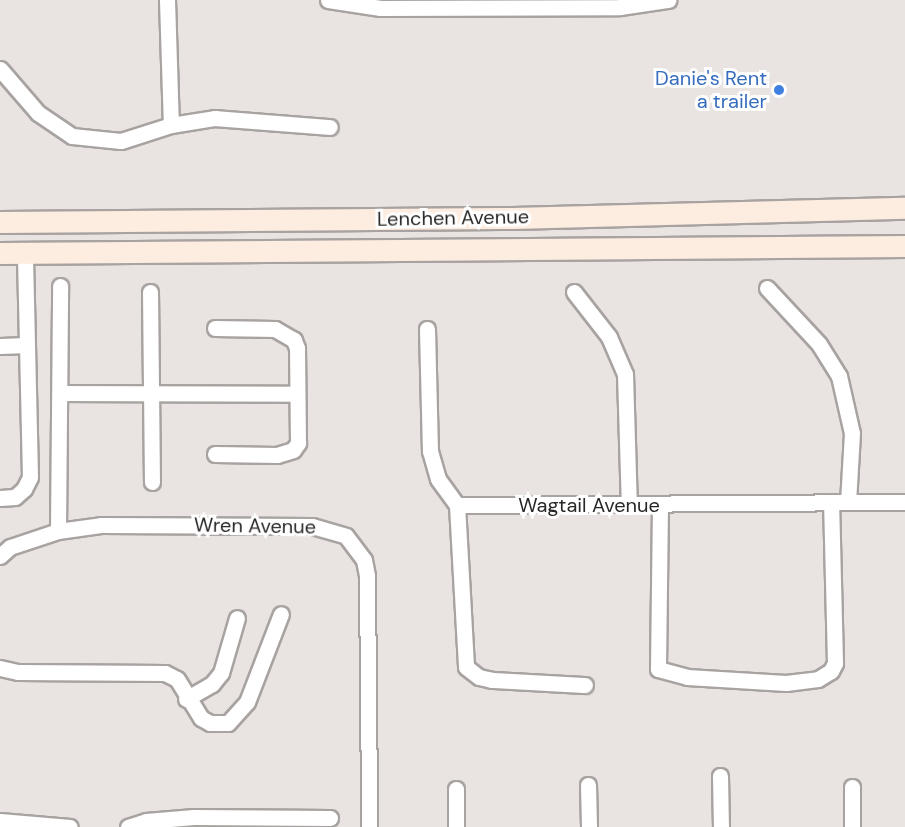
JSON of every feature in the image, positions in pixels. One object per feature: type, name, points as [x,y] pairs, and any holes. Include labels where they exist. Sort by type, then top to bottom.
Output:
[{"type":"main road","name":"Lenchen Avenue","points":[[0,222],[513,218],[905,208]]},
{"type":"main road","name":"Lenchen Avenue","points":[[0,253],[905,246]]},
{"type":"street","points":[[166,0],[171,125]]},
{"type":"street","points":[[328,0],[363,8],[391,8],[620,7],[668,0]]},
{"type":"street","points":[[0,69],[38,112],[72,136],[121,141],[171,125],[208,118],[330,127]]},
{"type":"street","points":[[0,498],[15,497],[24,489],[30,477],[25,253]]},
{"type":"street","points":[[58,531],[61,393],[60,286]]},
{"type":"street","points":[[767,288],[819,344],[839,376],[852,433],[848,502]]},
{"type":"street","points":[[150,292],[152,482]]},
{"type":"street","points":[[574,292],[609,337],[625,374],[629,505]]},
{"type":"street","points":[[214,454],[264,455],[293,450],[298,443],[297,348],[290,335],[275,328],[215,328]]},
{"type":"street","points":[[427,329],[430,451],[438,479],[457,506],[466,667],[479,677],[492,680],[585,685]]},
{"type":"street","points":[[0,346],[27,345]]},
{"type":"street","points":[[61,393],[297,394]]},
{"type":"street","points":[[660,505],[658,669],[687,677],[786,683],[818,679],[831,671],[835,663],[831,502]]},
{"type":"street","name":"Wagtail Avenue","points":[[457,506],[905,502]]},
{"type":"street","name":"Wren Avenue","points":[[5,551],[58,531],[101,525],[312,526],[346,536],[364,561],[367,576],[369,827]]},
{"type":"street","points":[[0,668],[48,673],[165,673],[177,679],[193,710],[210,723],[228,723],[237,716],[251,694],[281,614]]},
{"type":"street","points":[[186,699],[212,684],[221,673],[237,618]]},
{"type":"street","points":[[720,776],[721,827]]},
{"type":"street","points":[[588,785],[589,827]]},
{"type":"street","points":[[852,787],[852,827]]},
{"type":"street","points":[[456,789],[456,827]]},
{"type":"street","points":[[128,827],[146,821],[194,818],[330,818]]},
{"type":"street","points":[[0,821],[70,827]]},
{"type":"place","name":"Danie's Rent a trailer","points":[[779,90]]}]
